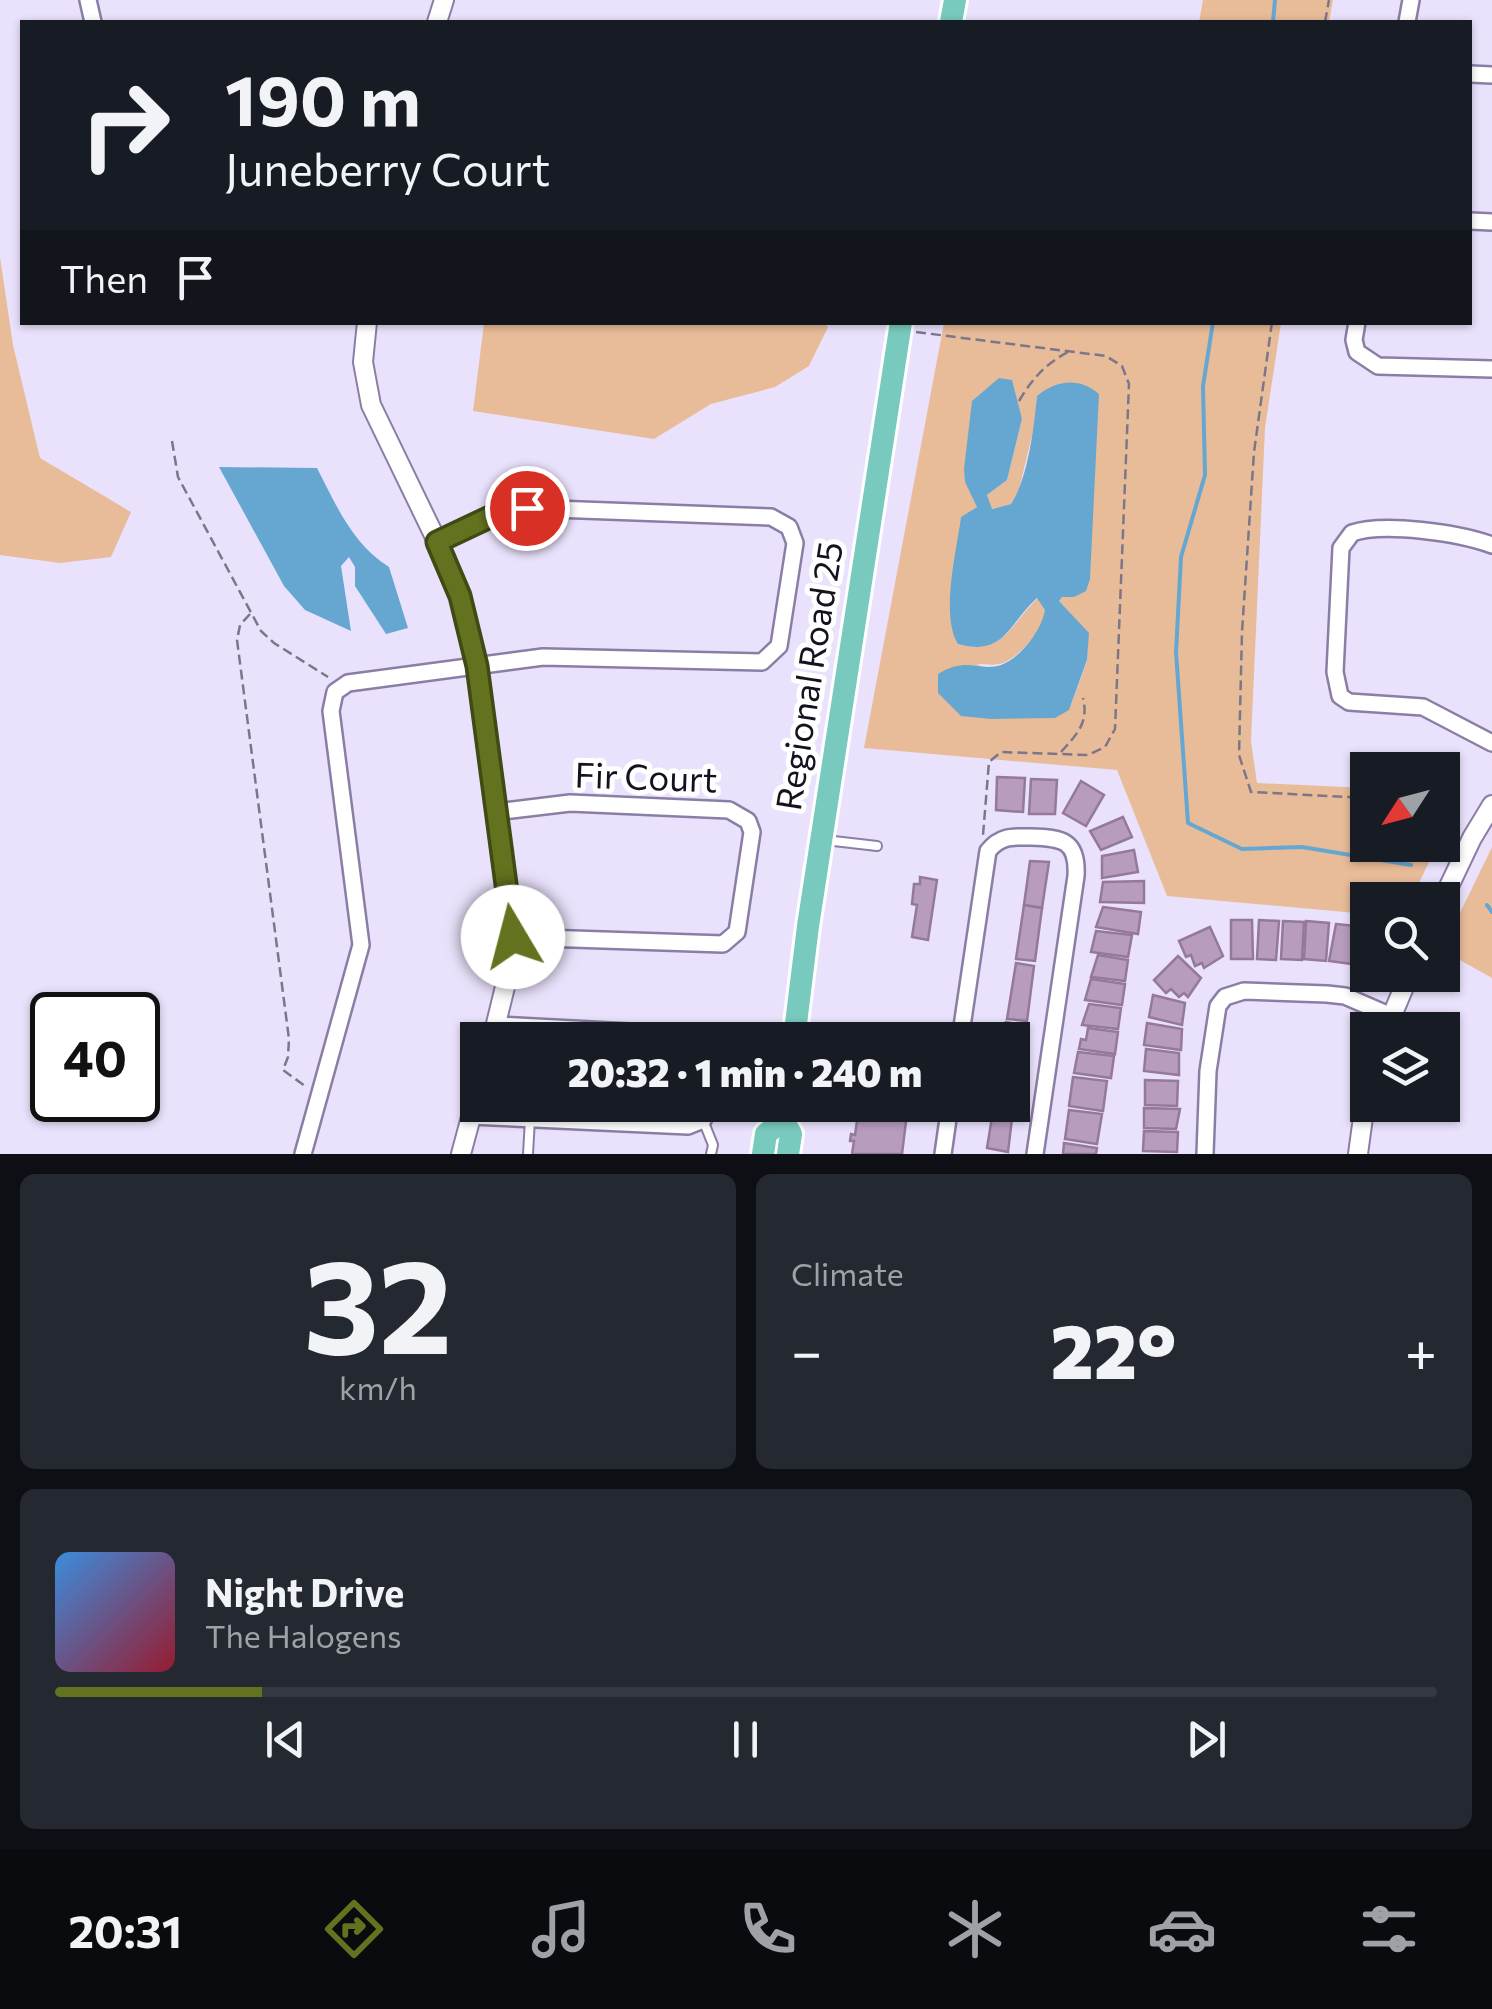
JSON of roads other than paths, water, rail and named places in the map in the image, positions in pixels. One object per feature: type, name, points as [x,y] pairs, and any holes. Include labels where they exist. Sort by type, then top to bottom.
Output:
[{"type":"main road","name":"Regional Road 25","points":[[796,1022],[900,326]]},
{"type":"main road","points":[[763,1154],[766,1134],[776,1122]]},
{"type":"main road","points":[[787,1122],[791,1134],[788,1154]]},
{"type":"street","points":[[366,325],[363,362],[372,405],[460,596],[477,666],[513,937],[512,970],[497,1022]]},
{"type":"street","points":[[1356,325],[1357,352],[1378,366],[1492,370]]},
{"type":"street","points":[[303,1154],[361,944],[331,711],[332,699],[340,688],[348,682],[568,656],[762,662],[779,646],[794,535],[782,521],[771,517],[553,507],[506,511],[437,542]]},
{"type":"street","points":[[1492,545],[1439,532],[1374,530],[1352,534],[1341,548],[1335,672],[1340,696],[1349,702],[1423,708],[1492,743]]},
{"type":"street","name":"Fir Court","points":[[496,812],[570,803],[729,810],[748,821],[752,832],[736,932],[724,944],[513,937]]},
{"type":"street","points":[[1451,882],[1492,806]]},
{"type":"street","points":[[963,1022],[988,850],[1006,837],[1057,838],[1068,844],[1075,854],[1076,876],[1035,1154]]},
{"type":"street","points":[[1206,1154],[1208,1071],[1218,1006],[1225,997],[1244,991],[1345,996],[1371,1012]]},
{"type":"street","points":[[460,1154],[468,1122]]},
{"type":"street","points":[[598,1122],[688,1126],[693,1122]]},
{"type":"street","points":[[943,1154],[948,1122]]},
{"type":"street","points":[[1358,1154],[1362,1122]]},
{"type":"lane","points":[[821,839],[877,846]]},
{"type":"lane","points":[[528,1154],[530,1122]]},
{"type":"lane","points":[[709,1122],[711,1154]]},
{"type":"water","points":[[999,378],[1012,380],[1022,419],[1007,480],[987,495],[992,509],[1011,504],[1022,481],[1037,396],[1068,383],[1084,385],[1099,394],[1090,579],[1086,591],[1059,601],[1089,633],[1087,660],[1069,710],[1055,718],[961,716],[938,693],[938,674],[948,669],[965,665],[993,667],[1016,656],[1035,634],[1045,610],[1037,598],[1004,636],[986,646],[958,644],[953,632],[951,582],[961,517],[977,507],[965,482],[964,469],[972,401]]},
{"type":"water","points":[[219,467],[317,468],[355,536],[389,567],[408,628],[386,634],[355,586],[355,567],[349,557],[341,566],[351,631],[305,610],[284,586]]},
{"type":"waterway","points":[[1273,20],[1275,0]]},
{"type":"waterway","points":[[1213,325],[1203,386],[1205,475],[1181,557],[1176,652],[1188,823],[1242,849],[1302,847],[1411,865]]},
{"type":"waterway","points":[[1487,905],[1492,912]]}]
